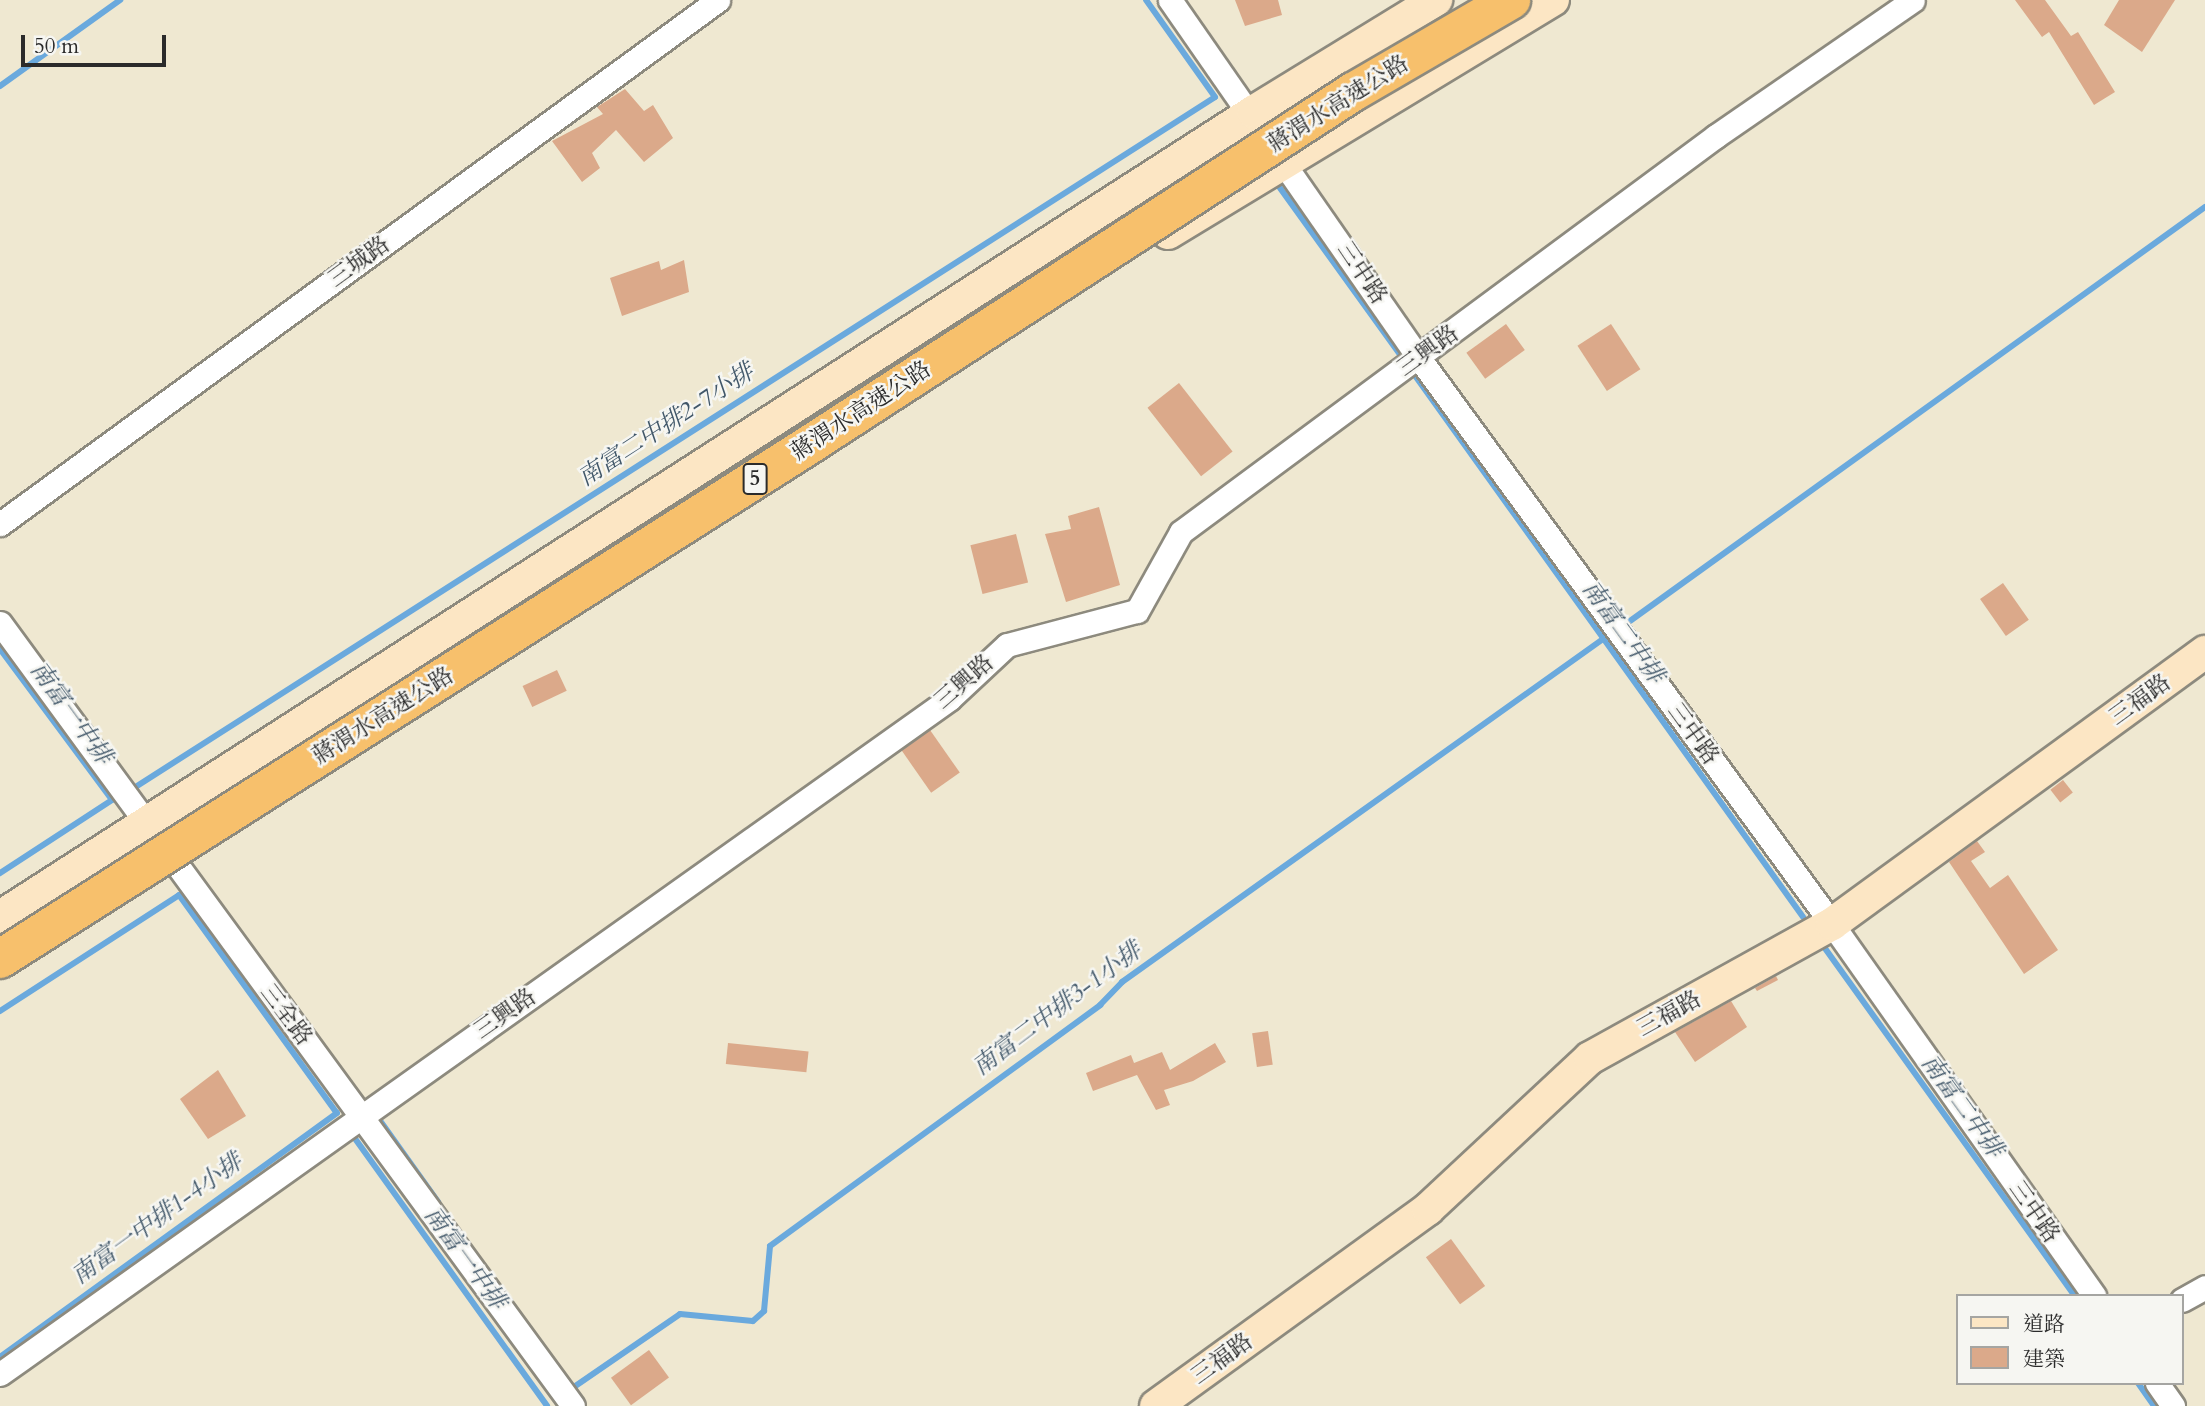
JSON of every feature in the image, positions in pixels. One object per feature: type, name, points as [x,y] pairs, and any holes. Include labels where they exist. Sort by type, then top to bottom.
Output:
[{"type":"highway","name":"蔣渭水高速公路","points":[[0,933],[1292,108],[1473,0]]},
{"type":"highway","name":"蔣渭水高速公路","points":[[0,959],[823,436],[1353,92],[1511,0]]},
{"type":"main road","points":[[0,917],[144,822],[524,584],[1253,113],[1436,0]]},
{"type":"main road","points":[[0,975],[712,528],[1144,247],[1553,0]]},
{"type":"main road","name":"三福路","points":[[1156,1406],[1428,1209],[1590,1058],[1832,924],[2205,652]]},
{"type":"street","name":"三城路","points":[[0,524],[718,0]]},
{"type":"street","name":"三中路","points":[[1170,0],[1253,113],[1419,358],[1832,924],[2093,1294]]},
{"type":"street","name":"三興路","points":[[0,1374],[948,699],[1007,645],[1137,611],[1181,532],[1716,136],[1913,0]]},
{"type":"street","name":"三全路","points":[[0,623],[174,865],[573,1406]]},
{"type":"street","points":[[2184,1299],[2205,1287]]},
{"type":"street","points":[[2158,1385],[2174,1406]]},
{"type":"building","points":[[1235,0],[1278,0],[1282,15],[1245,26]]},
{"type":"building","points":[[2015,0],[2045,0],[2071,36],[2078,32],[2115,92],[2094,105],[2049,32],[2042,37]]},
{"type":"building","points":[[2119,0],[2175,0],[2142,52],[2104,25]]},
{"type":"building","points":[[625,89],[644,111],[653,105],[673,138],[644,162],[616,130],[592,153],[600,168],[582,182],[552,141],[603,114],[597,107]]},
{"type":"building","points":[[684,260],[689,292],[622,316],[610,278],[659,261],[661,270]]},
{"type":"building","points":[[1506,324],[1525,350],[1485,379],[1466,353]]},
{"type":"building","points":[[1611,324],[1640,369],[1607,391],[1577,346]]},
{"type":"building","points":[[1179,383],[1233,452],[1201,476],[1147,408]]},
{"type":"building","points":[[1099,507],[1120,585],[1066,602],[1045,534],[1071,529],[1068,516]]},
{"type":"building","points":[[1016,534],[1028,583],[982,594],[970,545]]},
{"type":"building","points":[[2003,583],[2029,620],[2006,636],[1980,599]]},
{"type":"building","points":[[557,670],[567,691],[532,707],[523,686]]},
{"type":"building","points":[[930,730],[960,773],[931,793],[901,750]]},
{"type":"building","points":[[2063,780],[2073,793],[2060,802],[2050,790]]},
{"type":"building","points":[[1977,841],[1985,852],[1971,861],[1990,888],[2008,875],[2058,950],[2024,974],[1949,862]]},
{"type":"building","points":[[1776,976],[1778,980],[1757,991],[1755,988]]},
{"type":"building","points":[[1731,1001],[1747,1027],[1695,1062],[1675,1032]]},
{"type":"building","points":[[1268,1031],[1273,1065],[1257,1067],[1252,1033]]},
{"type":"building","points":[[728,1043],[809,1051],[806,1072],[726,1064]]},
{"type":"building","points":[[1215,1043],[1226,1062],[1193,1081],[1164,1090],[1170,1105],[1156,1110],[1137,1075],[1093,1091],[1086,1073],[1131,1055],[1134,1063],[1162,1052],[1170,1070]]},
{"type":"building","points":[[218,1070],[246,1116],[208,1139],[180,1099]]},
{"type":"building","points":[[1451,1239],[1485,1286],[1460,1304],[1426,1257]]},
{"type":"building","points":[[649,1350],[669,1378],[631,1405],[611,1378]]},
{"type":"waterway","points":[[0,86],[120,0]]},
{"type":"waterway","name":"南富二中排2-7小排","points":[[137,786],[1215,97],[1146,0]]},
{"type":"waterway","name":"南富二中排","points":[[1280,188],[1401,356]]},
{"type":"waterway","points":[[1630,621],[2205,207]]},
{"type":"waterway","name":"南富二中排","points":[[1411,370],[1803,917]]},
{"type":"waterway","name":"南富二中排3-1小排","points":[[571,1389],[680,1314],[753,1321],[764,1311],[770,1246],[1100,1005],[1122,982],[1603,639]]},
{"type":"waterway","name":"南富一中排","points":[[0,649],[112,800],[0,873]]},
{"type":"waterway","name":"南富一中排","points":[[0,1011],[179,895],[337,1113],[0,1357]]},
{"type":"waterway","name":"南富二中排","points":[[1819,940],[2074,1294]]},
{"type":"waterway","name":"南富一中排1-4小排","points":[[376,1115],[438,1202]]},
{"type":"waterway","name":"南富一中排","points":[[348,1135],[351,1133],[547,1406]]},
{"type":"waterway","name":"南富二中排","points":[[2139,1385],[2154,1406]]}]
